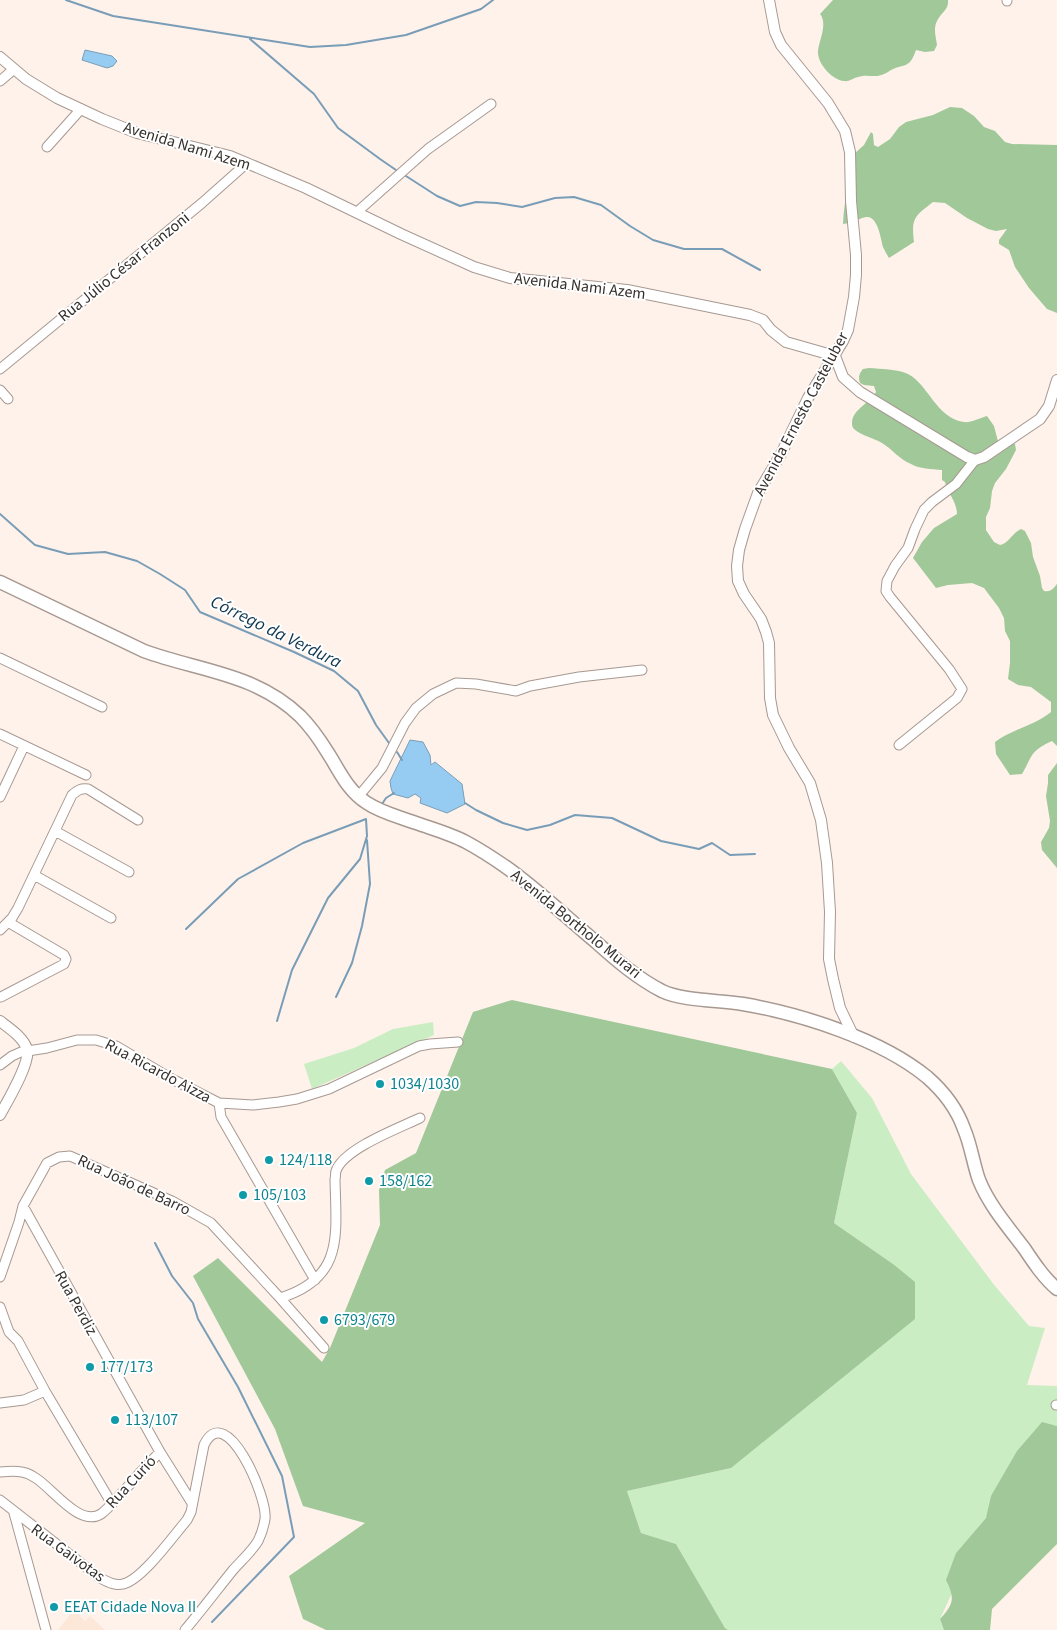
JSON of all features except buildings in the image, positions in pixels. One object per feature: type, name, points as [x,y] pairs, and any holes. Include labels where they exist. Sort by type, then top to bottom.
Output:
[{"type":"main road","name":"Avenida Bortholo Murari","points":[[0,582],[161,657],[222,672],[275,697],[309,726],[343,779],[358,797],[377,808],[465,841],[532,887],[619,962],[638,977],[664,992],[677,996],[742,1004],[786,1013],[854,1036],[914,1068],[933,1083],[946,1097],[961,1121],[980,1180],[988,1198],[1045,1277],[1057,1289]]},
{"type":"street","name":"Avenida Ernesto Casteluber","points":[[769,0],[775,32],[781,45],[828,103],[845,131],[850,152],[856,275],[848,330],[835,356],[808,398],[781,454],[758,493],[744,529],[737,566],[738,580],[744,594],[761,619],[769,642],[770,698],[773,715],[810,783],[821,820],[828,863],[829,958],[832,979],[840,1008],[854,1036]]},
{"type":"street","name":"Avenida Nami Azem","points":[[0,57],[14,69],[57,98],[81,109],[137,133],[230,156],[306,188],[455,258],[495,273],[527,281],[600,286],[627,290],[750,315],[763,320],[770,330],[786,342],[835,356]]},
{"type":"street","points":[[0,82],[14,69]]},
{"type":"street","points":[[357,212],[428,149],[490,104]]},
{"type":"street","points":[[47,147],[81,109]]},
{"type":"street","name":"Rua Júlio César Franzoni","points":[[0,369],[247,163]]},
{"type":"street","points":[[835,356],[843,377],[860,392],[966,457],[975,460]]},
{"type":"street","points":[[899,745],[958,698],[962,689],[949,669],[890,597],[886,590],[887,580],[908,548],[924,510],[956,484],[975,460],[984,457],[1040,419],[1049,406],[1057,380]]},
{"type":"street","points":[[0,390],[8,399]]},
{"type":"street","points":[[0,658],[102,707]]},
{"type":"street","points":[[358,797],[382,768],[405,723],[416,708],[433,694],[456,683],[476,684],[516,691],[530,686],[579,677],[642,670]]},
{"type":"street","points":[[0,734],[86,775]]},
{"type":"street","points":[[0,797],[24,746]]},
{"type":"street","points":[[0,930],[18,908],[72,795],[78,790],[82,788],[88,789],[138,820]]},
{"type":"street","points":[[55,831],[129,872]]},
{"type":"street","points":[[34,875],[111,918]]},
{"type":"street","points":[[1,997],[64,964],[66,959],[64,955],[8,922]]},
{"type":"street","points":[[0,1021],[15,1033],[26,1048],[27,1061],[0,1115]]},
{"type":"street","name":"Rua Ricardo Aizza","points":[[0,1065],[26,1048],[48,1048],[77,1040],[96,1040],[110,1043],[172,1079],[219,1103],[252,1105],[297,1099],[329,1089],[419,1046],[458,1042]]},
{"type":"street","points":[[219,1103],[221,1117],[315,1280]]},
{"type":"street","points":[[280,1298],[295,1293],[315,1280],[325,1268],[334,1251],[336,1231],[335,1179],[336,1171],[340,1164],[359,1147],[420,1118]]},
{"type":"street","name":"Rua João de Barro","points":[[0,1277],[23,1206],[47,1163],[59,1157],[70,1156],[172,1201],[211,1223],[324,1348]]},
{"type":"street","name":"Rua Perdiz","points":[[23,1206],[160,1452],[192,1503]]},
{"type":"street","points":[[0,1307],[4,1333],[18,1342],[44,1391],[112,1504]]},
{"type":"street","points":[[0,1404],[24,1400],[44,1391]]},
{"type":"street","name":"Rua Gaivotas","points":[[0,1500],[100,1578],[112,1584],[122,1585],[140,1574],[187,1520],[191,1512],[204,1445],[212,1434],[219,1432],[226,1434],[242,1456],[259,1486],[265,1518],[258,1541],[188,1629]]},
{"type":"street","name":"Rua Curió","points":[[0,1472],[16,1471],[35,1477],[63,1502],[87,1517],[94,1517],[112,1504],[160,1452]]},
{"type":"street","points":[[14,1512],[46,1630]]},
{"type":"shaded area","points":[[74,1610],[85,1621],[90,1616],[105,1630],[58,1630]]},
{"type":"green space","points":[[833,0],[948,0],[948,3],[935,27],[937,45],[934,51],[916,50],[908,64],[879,76],[862,76],[846,81],[839,80],[830,74],[818,56],[823,27],[820,14]]},
{"type":"green space","points":[[950,107],[962,108],[974,116],[984,127],[995,131],[1005,142],[1012,144],[1057,145],[1057,313],[1047,309],[1029,288],[1015,267],[1009,250],[999,244],[999,240],[1007,229],[996,231],[988,229],[945,203],[933,202],[918,214],[913,228],[914,242],[889,258],[883,247],[876,224],[870,217],[843,224],[854,154],[864,145],[871,132],[874,145],[878,147],[890,139],[899,127],[906,122],[933,115]]},
{"type":"green space","points":[[863,369],[894,370],[908,374],[922,386],[946,414],[964,422],[987,416],[994,426],[999,445],[1015,444],[1016,450],[992,491],[990,508],[986,517],[986,530],[994,542],[1000,545],[1021,529],[1025,531],[1031,543],[1042,588],[1044,591],[1048,591],[1057,584],[1057,746],[1052,741],[1036,751],[1022,774],[1010,775],[996,754],[995,742],[1051,712],[1051,702],[1031,687],[1018,685],[1008,679],[1010,641],[1005,631],[1004,618],[984,588],[972,583],[936,588],[913,558],[922,542],[934,528],[957,514],[957,510],[945,482],[942,480],[942,470],[914,466],[882,443],[854,429],[852,422],[855,413],[876,392],[874,386],[860,383],[859,377],[861,372]]},
{"type":"green space","points":[[1057,763],[1057,868],[1042,850],[1041,842],[1049,828],[1050,821],[1046,796],[1048,775]]},
{"type":"green space","points":[[512,1000],[832,1069],[857,1113],[834,1223],[893,1264],[915,1282],[915,1319],[731,1468],[627,1491],[641,1533],[676,1544],[725,1628],[728,1630],[326,1630],[303,1619],[289,1576],[365,1523],[303,1506],[275,1429],[193,1276],[218,1258],[322,1362],[330,1348],[380,1225],[379,1190],[385,1170],[416,1153],[473,1012]]},
{"type":"green space","points":[[433,1022],[434,1035],[312,1089],[304,1064],[354,1048],[393,1029]]},
{"type":"green space","points":[[841,1061],[872,1098],[911,1174],[995,1286],[1029,1326],[1045,1328],[1027,1385],[1057,1386],[1057,1426],[1042,1423],[986,1518],[956,1553],[952,1593],[940,1619],[944,1630],[728,1630],[725,1628],[676,1544],[641,1533],[627,1491],[731,1468],[893,1264],[834,1223],[857,1113],[832,1069]]},
{"type":"green space","points":[[1042,1422],[1057,1426],[1057,1544],[992,1609],[990,1630],[944,1630],[940,1619],[952,1601],[951,1592],[946,1580],[956,1553],[986,1518],[991,1496],[1017,1451]]},
{"type":"water","points":[[85,50],[112,56],[117,61],[113,66],[107,68],[82,60]]},
{"type":"water","points":[[410,740],[423,742],[430,755],[431,765],[435,762],[462,784],[465,804],[447,813],[420,803],[421,798],[415,794],[408,798],[393,794],[390,781]]},
{"type":"waterway","points":[[66,0],[113,16],[310,47],[346,45],[406,35],[481,9],[493,0]]},
{"type":"waterway","points":[[250,39],[314,94],[338,128],[396,170]]},
{"type":"waterway","points":[[406,176],[437,196],[460,206],[476,202],[522,207],[555,198],[574,197],[601,205],[653,240],[684,249],[722,249],[760,270]]},
{"type":"waterway","name":"Córrego da Verdura","points":[[0,514],[35,545],[68,554],[105,552],[137,561],[185,590],[200,612],[334,671],[358,691],[376,725],[389,743]]},
{"type":"waterway","name":"Córrego da Verdura","points":[[397,752],[402,760]]},
{"type":"waterway","points":[[382,804],[386,798],[394,793]]},
{"type":"waterway","points":[[465,803],[503,823],[527,830],[550,825],[575,815],[612,818],[661,841],[699,849],[712,843],[730,855],[755,854]]},
{"type":"waterway","points":[[186,929],[238,879],[303,843],[366,819],[367,836],[360,859],[328,898],[292,970],[277,1021]]},
{"type":"waterway","points":[[336,997],[352,963],[362,926],[370,884],[367,840]]},
{"type":"waterway","points":[[155,1243],[172,1276],[193,1303],[198,1319],[238,1387],[282,1476],[294,1537],[212,1622]]},
{"type":"place","name":"1034/1030","points":[[380,1084]]},
{"type":"place","name":"124/118","points":[[269,1160]]},
{"type":"place","name":"158/162","points":[[369,1181]]},
{"type":"place","name":"105/103","points":[[243,1195]]},
{"type":"place","name":"6793/679","points":[[324,1320]]},
{"type":"place","name":"177/173","points":[[90,1367]]},
{"type":"place","name":"113/107","points":[[115,1420]]},
{"type":"place","name":"EEAT Cidade Nova II","points":[[54,1607]]}]
